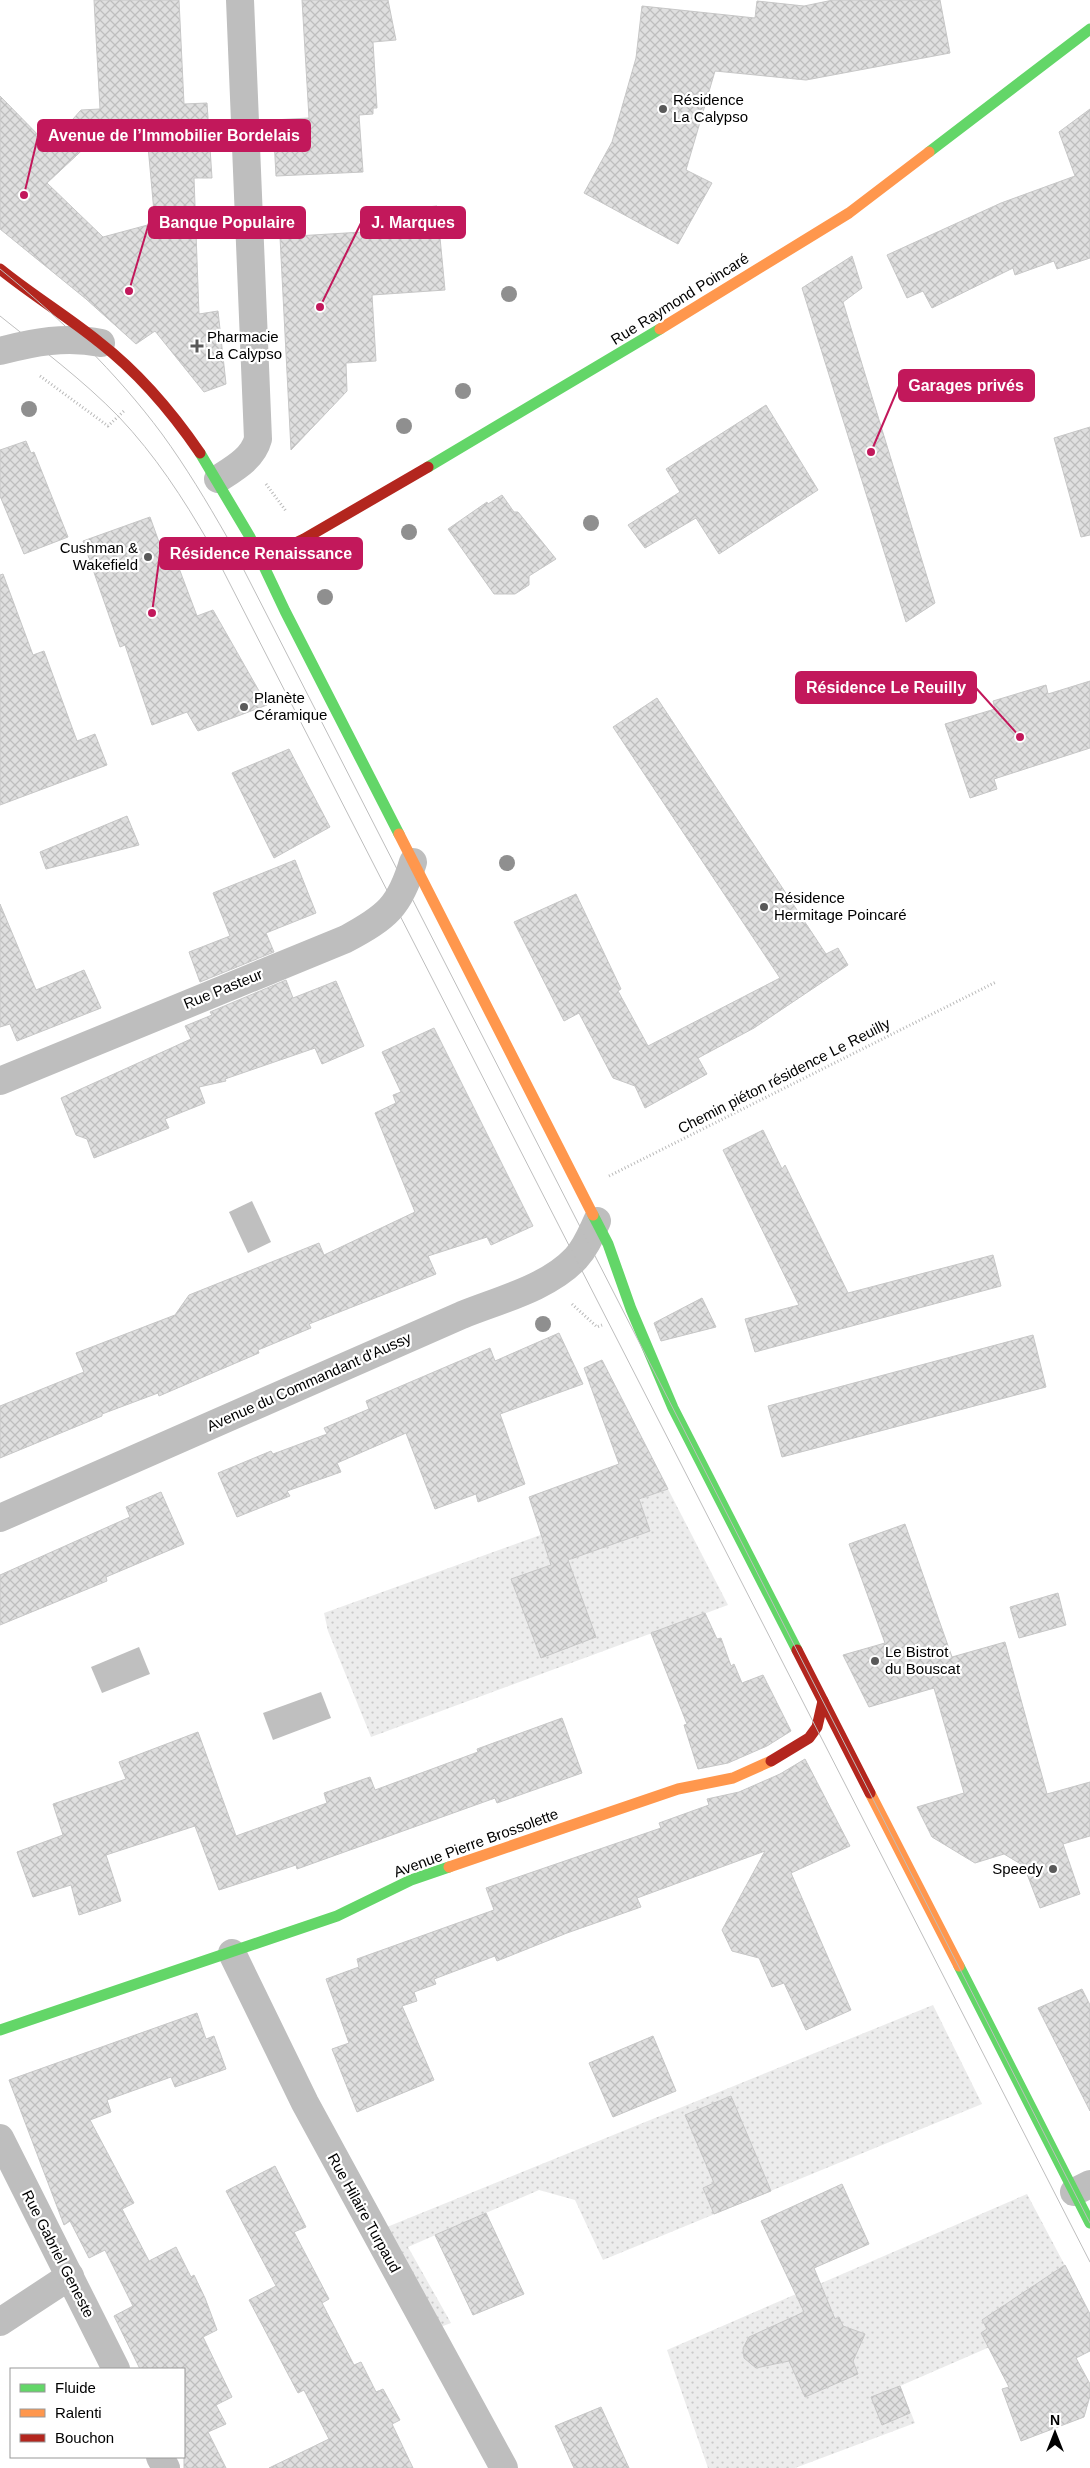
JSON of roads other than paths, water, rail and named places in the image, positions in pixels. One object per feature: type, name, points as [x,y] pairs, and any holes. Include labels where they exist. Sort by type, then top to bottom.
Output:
[{"type":"main road","name":"Rue Raymond Poincaré","points":[[262,559],[304,539],[594,370],[849,213],[1090,29]]},
{"type":"main road","points":[[0,269],[101,343],[149,387],[178,422],[218,478],[262,559],[285,611],[597,1221],[608,1244],[631,1310],[673,1408],[823,1701],[1082,2188],[1090,2223]]},
{"type":"main road","name":"Avenue Pierre Brossolette","points":[[0,2030],[337,1916],[411,1880],[678,1788],[733,1778],[774,1760],[809,1738],[821,1716],[823,1701]]},
{"type":"street","points":[[218,478],[247,458],[256,448],[258,439],[240,0]]},
{"type":"street","points":[[0,351],[55,340],[79,339],[101,343]]},
{"type":"street","name":"Rue Pasteur","points":[[0,1081],[346,939],[363,930],[396,905],[406,886],[413,862]]},
{"type":"street","name":"Avenue du Commandant d'Aussy","points":[[0,1518],[462,1315],[525,1290],[550,1277],[576,1257],[588,1242],[597,1221]]},
{"type":"street","name":"Rue Hilaire Turpaud","points":[[232,1953],[305,2103],[504,2468]]},
{"type":"street","name":"Rue Gabriel Geneste","points":[[0,2138],[116,2368]]},
{"type":"street","points":[[0,2322],[70,2276]]},
{"type":"tram line","points":[[0,269],[65,326],[126,389],[171,446],[227,537],[1090,2223]]},
{"type":"tram line","points":[[0,316],[76,377],[132,431],[168,477],[209,543],[1090,2262]]},
{"type":"place","name":"Résidence La Calypso","points":[[663,109]]},
{"type":"place","name":"Avenue de l’Immobilier Bordelais","points":[[24,195]]},
{"type":"place","name":"Banque Populaire","points":[[129,291]]},
{"type":"place","name":"J. Marques","points":[[320,307]]},
{"type":"place","name":"Pharmacie La Calypso","points":[[197,346]]},
{"type":"place","name":"Garages privés","points":[[871,452]]},
{"type":"place","name":"Cushman & Wakefield","points":[[148,557]]},
{"type":"place","name":"Résidence Renaissance","points":[[152,613]]},
{"type":"place","name":"Planète Céramique","points":[[244,707]]},
{"type":"place","name":"Résidence Le Reuilly","points":[[1020,737]]},
{"type":"place","name":"Résidence Hermitage Poincaré","points":[[764,907]]},
{"type":"place","name":"Le Bistrot du Bouscat","points":[[875,1661]]},
{"type":"place","name":"Speedy","points":[[1053,1869]]}]
